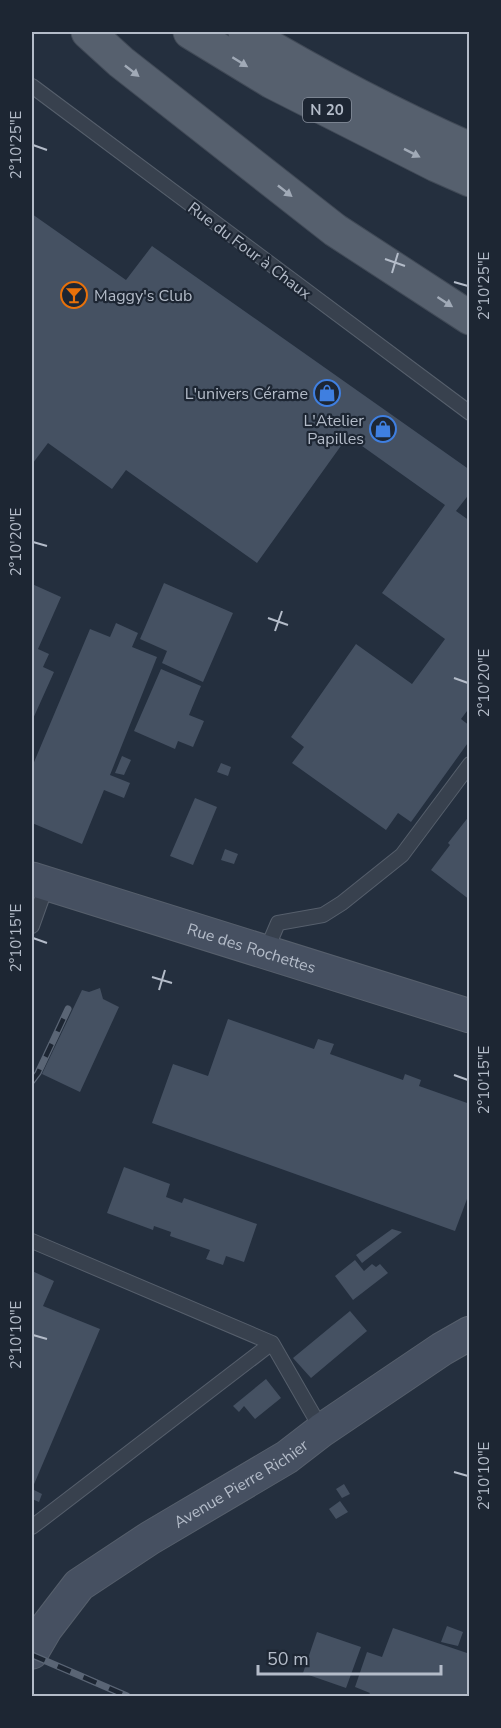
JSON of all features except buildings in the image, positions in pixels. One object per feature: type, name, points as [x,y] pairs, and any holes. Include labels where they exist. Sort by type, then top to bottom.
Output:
[{"type":"main road","points":[[88,32],[121,62],[335,230],[470,318]]},
{"type":"main road","name":"N 20","points":[[190,32],[272,82],[470,180]]},
{"type":"main road","name":"N 20","points":[[245,32],[285,56],[404,118],[470,149]]},
{"type":"street","name":"Rue des Rochettes","points":[[39,882],[470,1016]]},
{"type":"street","name":"Avenue Pierre Richier","points":[[32,1652],[45,1628],[79,1585],[150,1538],[287,1456],[442,1349],[470,1333]]},
{"type":"lane","name":"Rue du Four à Chaux","points":[[32,86],[470,413]]},
{"type":"lane","points":[[266,951],[278,923],[323,915],[342,903],[402,855],[470,764]]},
{"type":"lane","points":[[32,926],[39,882]]},
{"type":"lane","points":[[32,1241],[272,1343],[322,1430]]},
{"type":"lane","points":[[32,1527],[272,1343]]},
{"type":"railway","points":[[32,1081],[68,1009]]},
{"type":"railway","points":[[32,1655],[127,1696]]},
{"type":"place","name":"Maggy's Club","points":[[74,295]]},
{"type":"place","name":"L'univers Cérame","points":[[327,393]]},
{"type":"place","name":"L'Atelier Papilles","points":[[383,429]]}]
